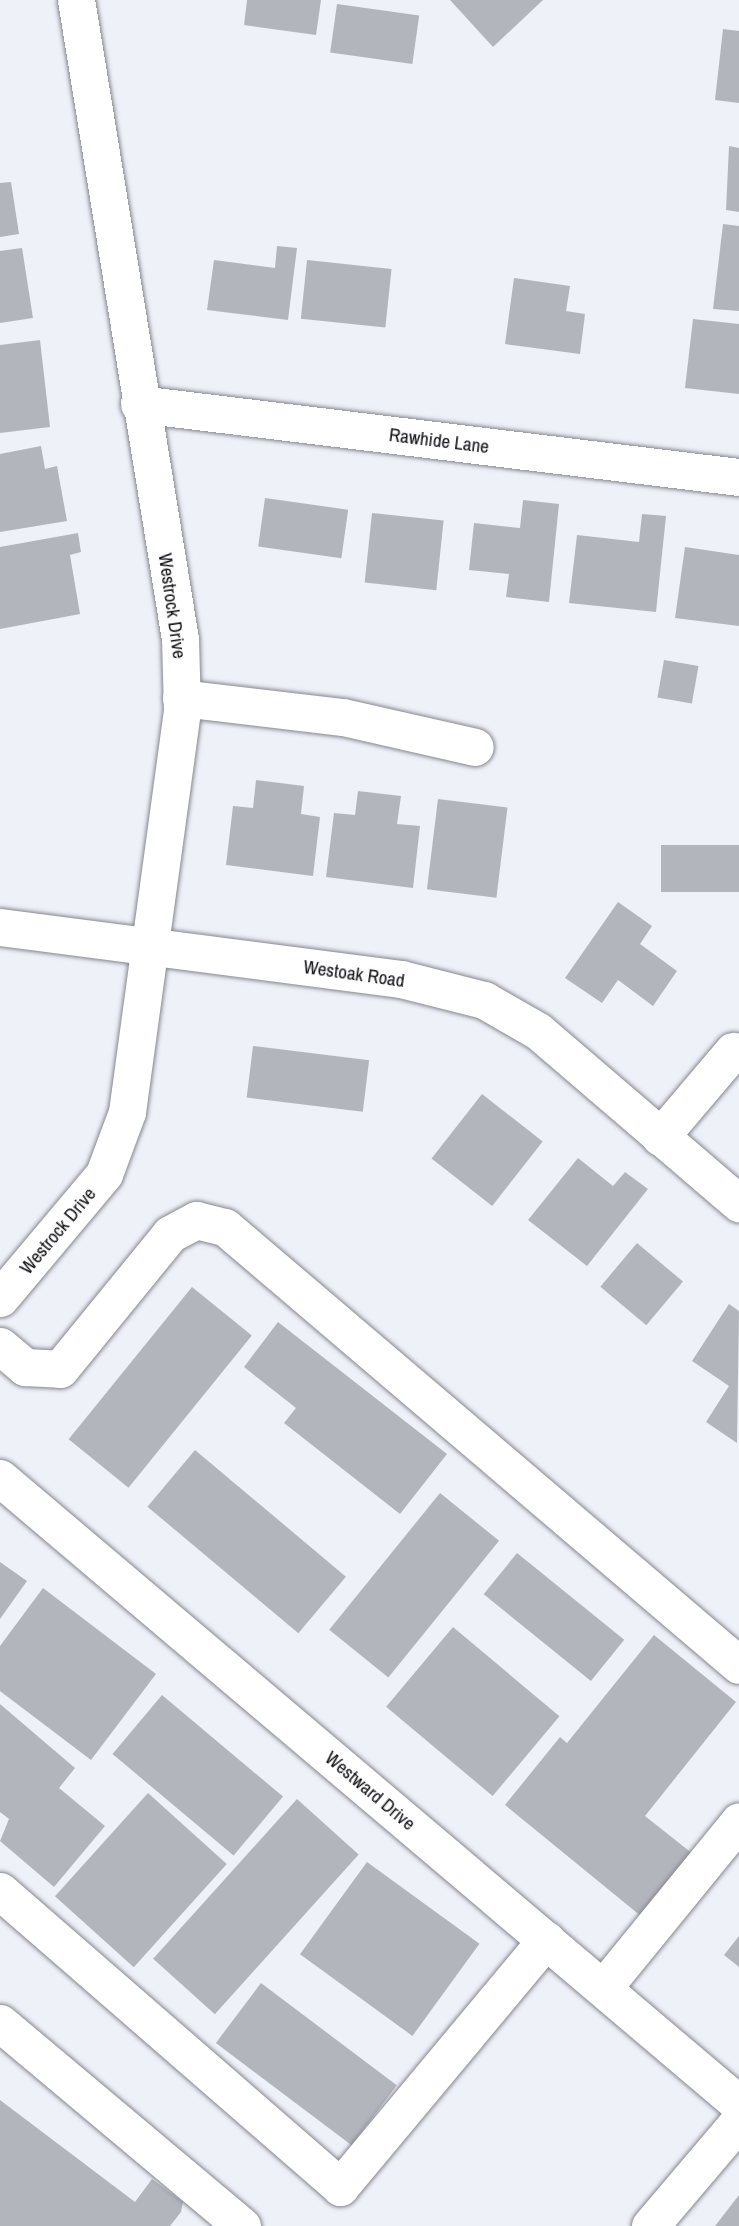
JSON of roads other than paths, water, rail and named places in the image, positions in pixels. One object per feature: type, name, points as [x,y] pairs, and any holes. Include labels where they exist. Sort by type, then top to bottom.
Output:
[{"type":"street","name":"Westrock Drive","points":[[0,1297],[80,1209],[118,1144],[134,1080],[181,698],[180,639],[139,404],[76,0]]},
{"type":"street","name":"Rawhide Lane","points":[[139,404],[739,477]]},
{"type":"street","points":[[181,698],[343,718],[475,747]]},
{"type":"street","name":"Westoak Road","points":[[0,927],[401,979],[484,1000],[538,1031],[739,1203]]},
{"type":"street","points":[[660,1137],[733,1051]]},
{"type":"street","points":[[0,1346],[25,1367],[60,1369],[170,1234],[196,1220],[225,1227],[739,1665]]},
{"type":"street","name":"Westward Drive","points":[[0,1478],[739,2104]]},
{"type":"street","points":[[603,1988],[739,1821]]},
{"type":"street","points":[[0,1891],[340,2187],[546,1940]]},
{"type":"street","points":[[0,2023],[242,2226]]},
{"type":"street","points":[[650,2226],[739,2121]]}]
